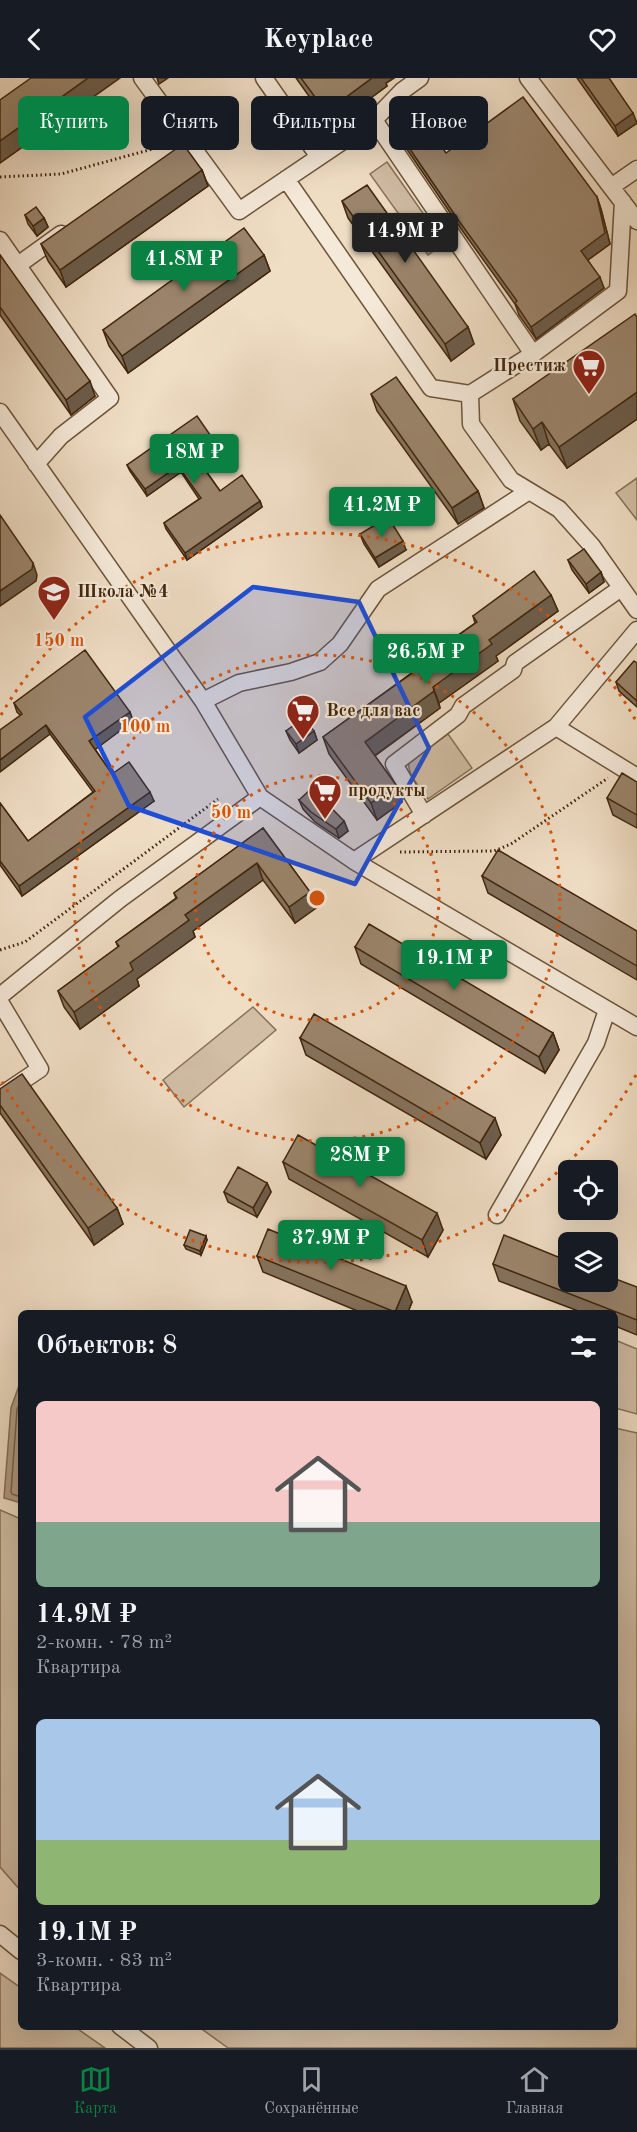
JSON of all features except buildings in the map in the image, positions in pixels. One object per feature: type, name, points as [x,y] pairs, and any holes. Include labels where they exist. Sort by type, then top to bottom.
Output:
[{"type":"street","points":[[142,78],[154,96]]},
{"type":"street","points":[[264,78],[319,157]]},
{"type":"street","points":[[377,117],[402,91],[420,78]]},
{"type":"street","points":[[528,78],[637,221]]},
{"type":"street","points":[[377,124],[533,354]]},
{"type":"street","points":[[190,150],[239,211],[329,150]]},
{"type":"street","points":[[611,187],[637,169]]},
{"type":"street","points":[[286,179],[431,388],[470,394],[533,354],[618,291],[623,202]]},
{"type":"street","points":[[18,265],[75,225]]},
{"type":"street","points":[[0,240],[110,398],[62,436],[36,464]]},
{"type":"street","points":[[470,394],[471,424],[511,480],[559,509],[592,546],[637,610]]},
{"type":"street","points":[[0,412],[203,701],[261,797],[361,856],[637,1027]]},
{"type":"street","points":[[203,701],[239,683],[291,672],[320,662],[340,644],[378,589],[529,491]]},
{"type":"street","points":[[424,814],[394,764],[458,715],[463,706],[513,670],[515,663],[621,588]]},
{"type":"street","points":[[361,856],[556,727],[637,630]]},
{"type":"street","points":[[556,727],[630,773]]},
{"type":"street","points":[[0,996],[120,899],[261,797]]},
{"type":"street","points":[[0,1002],[40,1069],[0,1096]]},
{"type":"street","points":[[497,1215],[596,1043],[607,1010]]},
{"type":"street","points":[[0,1934],[18,1949]]},
{"type":"street","points":[[125,2030],[149,2048]]},
{"type":"path","points":[[0,177],[61,174],[164,150]]},
{"type":"path","points":[[361,856],[494,851],[512,844],[630,773]]},
{"type":"path","points":[[0,950],[25,942],[218,799]]},
{"type":"highlighted area","points":[[253,587],[359,602],[429,748],[355,884],[129,806],[85,717]]},
{"type":"shaded area","points":[[387,162],[444,243],[428,255],[370,174]]},
{"type":"shaded area","points":[[637,478],[637,520],[616,493]]},
{"type":"shaded area","points":[[448,734],[472,768],[428,799],[412,776],[409,761]]},
{"type":"shaded area","points":[[253,1007],[276,1030],[184,1107],[163,1080]]},
{"type":"shaded area","points":[[618,1341],[637,1349],[637,1414],[618,1409]]},
{"type":"shaded area","points":[[618,1429],[637,1433],[637,2048],[228,2048],[203,2030],[618,2030]]},
{"type":"shaded area","points":[[0,1510],[18,1518],[18,1888],[0,1867]]},
{"type":"shaded area","points":[[0,1973],[18,1986],[18,2030],[79,2030],[105,2048],[0,2048]]},
{"type":"water","points":[[18,1388],[18,1502],[4,1498],[11,1408]]},
{"type":"place","name":"Престиж","points":[[589,395]]},
{"type":"place","name":"Школа №4","points":[[54,621]]},
{"type":"place","name":"Все для вас","points":[[303,740]]},
{"type":"place","name":"продукты","points":[[325,820]]}]
